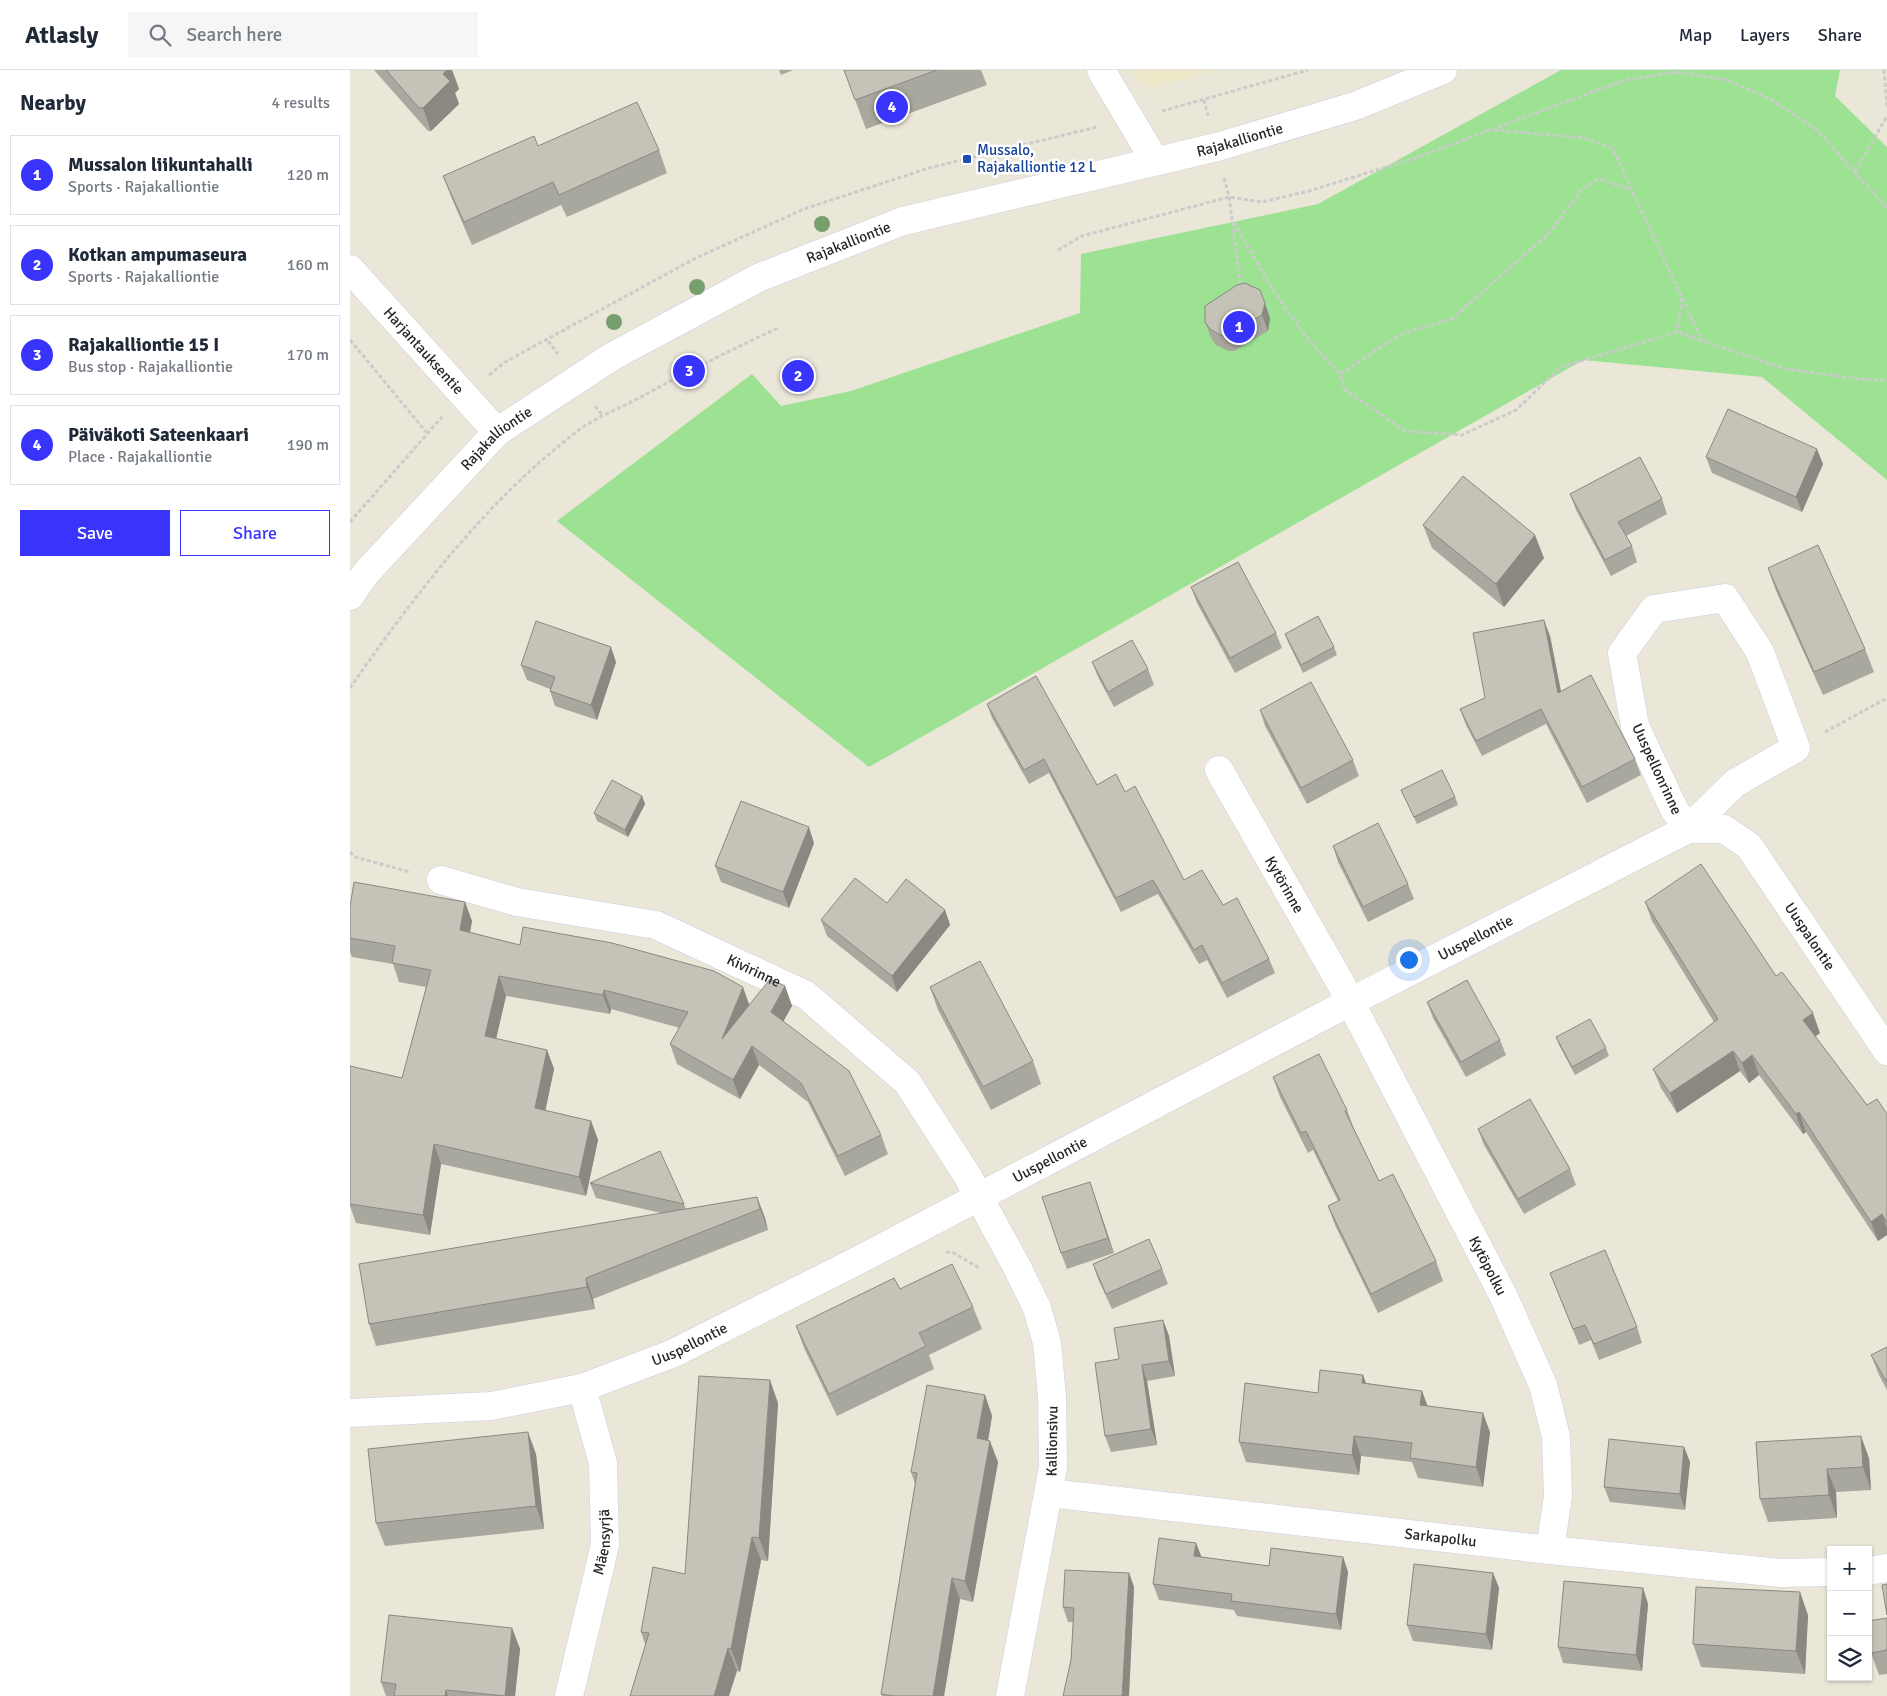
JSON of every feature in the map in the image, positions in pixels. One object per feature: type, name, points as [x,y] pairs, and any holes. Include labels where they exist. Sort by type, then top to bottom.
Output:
[{"type":"street","points":[[1102,70],[1155,161]]},
{"type":"street","name":"Rajakalliontie","points":[[350,596],[366,573],[497,432],[613,356],[758,278],[903,221],[1217,147],[1355,106],[1444,70]]},
{"type":"street","name":"Harjantauksentie","points":[[350,269],[497,432]]},
{"type":"street","name":"Uuspellonrinne","points":[[1725,598],[1760,652],[1796,748],[1735,783],[1688,829],[1674,809],[1635,726],[1622,654],[1654,609],[1725,598]]},
{"type":"street","name":"Kytörinne","points":[[1219,770],[1350,1002]]},
{"type":"street","name":"Uuspellontie","points":[[350,1412],[491,1406],[582,1388],[674,1353],[927,1224],[1350,1002],[1688,829],[1724,829]]},
{"type":"street","name":"Uuspalontie","points":[[1724,829],[1748,846],[1887,1051]]},
{"type":"street","name":"Kivirinne","points":[[441,880],[517,902],[656,925],[806,995],[907,1082],[968,1175],[979,1197]]},
{"type":"street","name":"Kytöpolku","points":[[1350,1002],[1503,1295],[1543,1385],[1556,1437],[1558,1496],[1550,1550]]},
{"type":"street","name":"Kallionsivu","points":[[979,1197],[1037,1308],[1047,1343],[1052,1396],[1053,1467],[1010,1696]]},
{"type":"street","name":"Mäensyrjä","points":[[569,1696],[605,1545],[603,1463],[582,1388]]},
{"type":"street","name":"Sarkapolku","points":[[1049,1493],[1550,1550],[1781,1573],[1827,1572]]},
{"type":"street","points":[[1872,1570],[1887,1568]]},
{"type":"path","points":[[1884,70],[1887,107]]},
{"type":"path","points":[[1058,250],[1082,236],[1229,197],[1262,202],[1309,191],[1412,158],[1625,80],[1677,72],[1727,80],[1772,100],[1816,129],[1887,208]]},
{"type":"path","points":[[1855,172],[1887,116]]},
{"type":"path","points":[[1491,130],[1585,138],[1613,149],[1629,189],[1703,341]]},
{"type":"path","points":[[1340,374],[1399,335],[1453,318],[1547,235],[1583,188],[1599,179],[1629,189]]},
{"type":"path","points":[[1229,197],[1241,291]]},
{"type":"path","points":[[1232,219],[1272,290],[1317,352],[1340,374],[1344,389],[1405,431],[1462,435],[1516,410],[1561,367],[1677,332],[1786,369],[1859,380],[1887,380]]},
{"type":"path","points":[[1677,332],[1682,298]]},
{"type":"path","points":[[350,688],[392,627],[444,560],[508,492],[581,428],[710,360],[778,328]]},
{"type":"path","points":[[350,340],[427,433]]},
{"type":"path","points":[[1796,748],[1887,698]]},
{"type":"path","points":[[350,852],[355,856],[441,880]]},
{"type":"path","points":[[927,1224],[943,1252],[954,1253],[976,1265],[983,1272]]},
{"type":"shaded area","points":[[1127,70],[1217,70],[1150,88]]},
{"type":"green space","points":[[1561,70],[1840,70],[1835,96],[1887,147],[1887,480],[1762,377],[1583,360],[869,767],[557,521],[752,374],[781,406],[851,391],[1080,313],[1081,254],[1318,204]]},
{"type":"building","points":[[386,70],[447,70],[443,74],[450,81],[423,108],[419,108]]},
{"type":"building","points":[[844,70],[937,70],[855,100]]},
{"type":"building","points":[[637,102],[659,150],[559,195],[553,182],[464,222],[443,176],[534,136],[538,146]]},
{"type":"building","points":[[1245,283],[1260,290],[1265,303],[1262,315],[1229,335],[1222,336],[1210,329],[1205,322],[1205,306],[1237,285]]},
{"type":"building","points":[[1728,409],[1817,449],[1796,497],[1706,457]]},
{"type":"building","points":[[1640,457],[1662,499],[1618,522],[1632,546],[1605,560],[1570,494]]},
{"type":"building","points":[[1463,476],[1535,535],[1496,584],[1423,525]]},
{"type":"building","points":[[1818,545],[1865,649],[1814,672],[1768,568]]},
{"type":"building","points":[[1238,562],[1276,633],[1230,658],[1191,587]]},
{"type":"building","points":[[1318,616],[1334,647],[1301,665],[1285,634]]},
{"type":"building","points":[[1544,620],[1558,693],[1591,675],[1635,759],[1582,787],[1541,709],[1476,741],[1460,709],[1485,698],[1473,633]]},
{"type":"building","points":[[536,621],[611,647],[591,705],[550,691],[555,677],[521,665]]},
{"type":"building","points":[[1132,640],[1148,669],[1108,692],[1092,662]]},
{"type":"building","points":[[1036,676],[1097,785],[1116,774],[1125,792],[1135,786],[1184,880],[1202,870],[1223,905],[1237,898],[1269,959],[1222,983],[1202,945],[1194,950],[1153,880],[1116,898],[1044,759],[1024,770],[987,704]]},
{"type":"building","points":[[1311,682],[1353,760],[1301,788],[1260,710]]},
{"type":"building","points":[[1442,770],[1455,797],[1414,817],[1401,790]]},
{"type":"building","points":[[612,780],[642,796],[625,830],[594,813]]},
{"type":"building","points":[[741,801],[809,827],[783,892],[715,866]]},
{"type":"building","points":[[1378,823],[1408,884],[1363,907],[1333,846]]},
{"type":"building","points":[[1701,864],[1776,976],[1782,972],[1813,1013],[1803,1020],[1867,1105],[1877,1099],[1887,1114],[1887,1223],[1882,1214],[1871,1222],[1799,1112],[1796,1114],[1752,1055],[1742,1063],[1733,1051],[1670,1093],[1653,1069],[1718,1019],[1645,902]]},
{"type":"building","points":[[855,878],[887,903],[906,879],[945,910],[892,976],[821,920]]},
{"type":"building","points":[[354,882],[465,902],[460,930],[520,945],[523,927],[612,943],[714,971],[743,987],[722,1039],[770,979],[785,986],[771,1012],[849,1071],[881,1135],[838,1156],[801,1083],[752,1046],[733,1080],[670,1044],[688,1012],[604,990],[603,995],[499,976],[485,1036],[547,1050],[535,1108],[591,1121],[579,1177],[434,1144],[423,1215],[350,1204],[350,1066],[402,1078],[431,970],[392,963],[395,946],[350,938],[350,907]]},
{"type":"building","points":[[980,961],[1033,1061],[983,1087],[930,987]]},
{"type":"building","points":[[1467,980],[1500,1040],[1461,1062],[1427,1002]]},
{"type":"building","points":[[1590,1019],[1606,1048],[1572,1067],[1556,1037]]},
{"type":"building","points":[[1319,1054],[1379,1181],[1393,1174],[1436,1261],[1371,1294],[1328,1206],[1340,1200],[1306,1131],[1301,1133],[1273,1077]]},
{"type":"building","points":[[1530,1099],[1570,1169],[1518,1199],[1478,1129]]},
{"type":"building","points":[[660,1151],[684,1204],[590,1183]]},
{"type":"building","points":[[1090,1182],[1108,1238],[1061,1253],[1042,1197]]},
{"type":"building","points":[[757,1197],[760,1209],[586,1278],[587,1287],[369,1324],[359,1264]]},
{"type":"building","points":[[1149,1239],[1162,1269],[1106,1294],[1093,1264]]},
{"type":"building","points":[[1605,1250],[1637,1327],[1594,1344],[1585,1325],[1573,1329],[1550,1273]]},
{"type":"building","points":[[952,1264],[973,1307],[919,1333],[926,1346],[829,1394],[796,1326],[894,1278],[900,1289]]},
{"type":"building","points":[[1163,1320],[1169,1361],[1142,1365],[1151,1429],[1105,1436],[1095,1363],[1119,1359],[1114,1328]]},
{"type":"building","points":[[1887,1347],[1887,1382],[1871,1355]]},
{"type":"building","points":[[1320,1370],[1363,1375],[1362,1383],[1422,1391],[1420,1405],[1483,1413],[1476,1467],[1410,1458],[1412,1443],[1354,1436],[1352,1455],[1239,1442],[1245,1383],[1318,1393]]},
{"type":"building","points":[[699,1376],[770,1380],[759,1538],[752,1537],[731,1649],[728,1648],[714,1696],[630,1696],[649,1633],[641,1632],[653,1567],[685,1574]]},
{"type":"building","points":[[927,1385],[985,1395],[977,1438],[990,1441],[965,1581],[952,1578],[933,1696],[895,1696],[881,1694],[917,1473],[911,1472]]},
{"type":"building","points":[[528,1432],[536,1506],[376,1523],[368,1449]]},
{"type":"building","points":[[1861,1436],[1863,1467],[1827,1469],[1829,1495],[1760,1499],[1756,1442]]},
{"type":"building","points":[[1609,1439],[1684,1447],[1680,1494],[1604,1487]]},
{"type":"building","points":[[1159,1538],[1196,1543],[1194,1556],[1269,1566],[1271,1548],[1343,1557],[1336,1614],[1231,1601],[1232,1594],[1153,1584]]},
{"type":"building","points":[[1414,1564],[1493,1573],[1486,1634],[1407,1625]]},
{"type":"building","points":[[1065,1570],[1129,1573],[1122,1696],[1063,1696],[1071,1660],[1074,1608],[1063,1607]]},
{"type":"building","points":[[1564,1581],[1643,1588],[1636,1655],[1558,1647]]},
{"type":"building","points":[[1887,1584],[1887,1615],[1882,1585]]},
{"type":"building","points":[[1696,1587],[1800,1592],[1796,1651],[1693,1644]]},
{"type":"building","points":[[389,1615],[512,1628],[505,1696],[446,1690],[445,1696],[394,1696],[396,1684],[381,1682]]},
{"type":"building","points":[[1887,1618],[1887,1650],[1872,1653],[1872,1620]]},
{"type":"place","name":"Päiväkoti Sateenkaari","points":[[892,107]]},
{"type":"place","name":"Mussalo, Rajakalliontie 12 L","points":[[967,159]]},
{"type":"place","name":"Mussalon liikuntahalli","points":[[1239,327]]},
{"type":"place","name":"Rajakalliontie 15 I","points":[[689,371]]},
{"type":"place","name":"Kotkan ampumaseura","points":[[798,376]]}]
